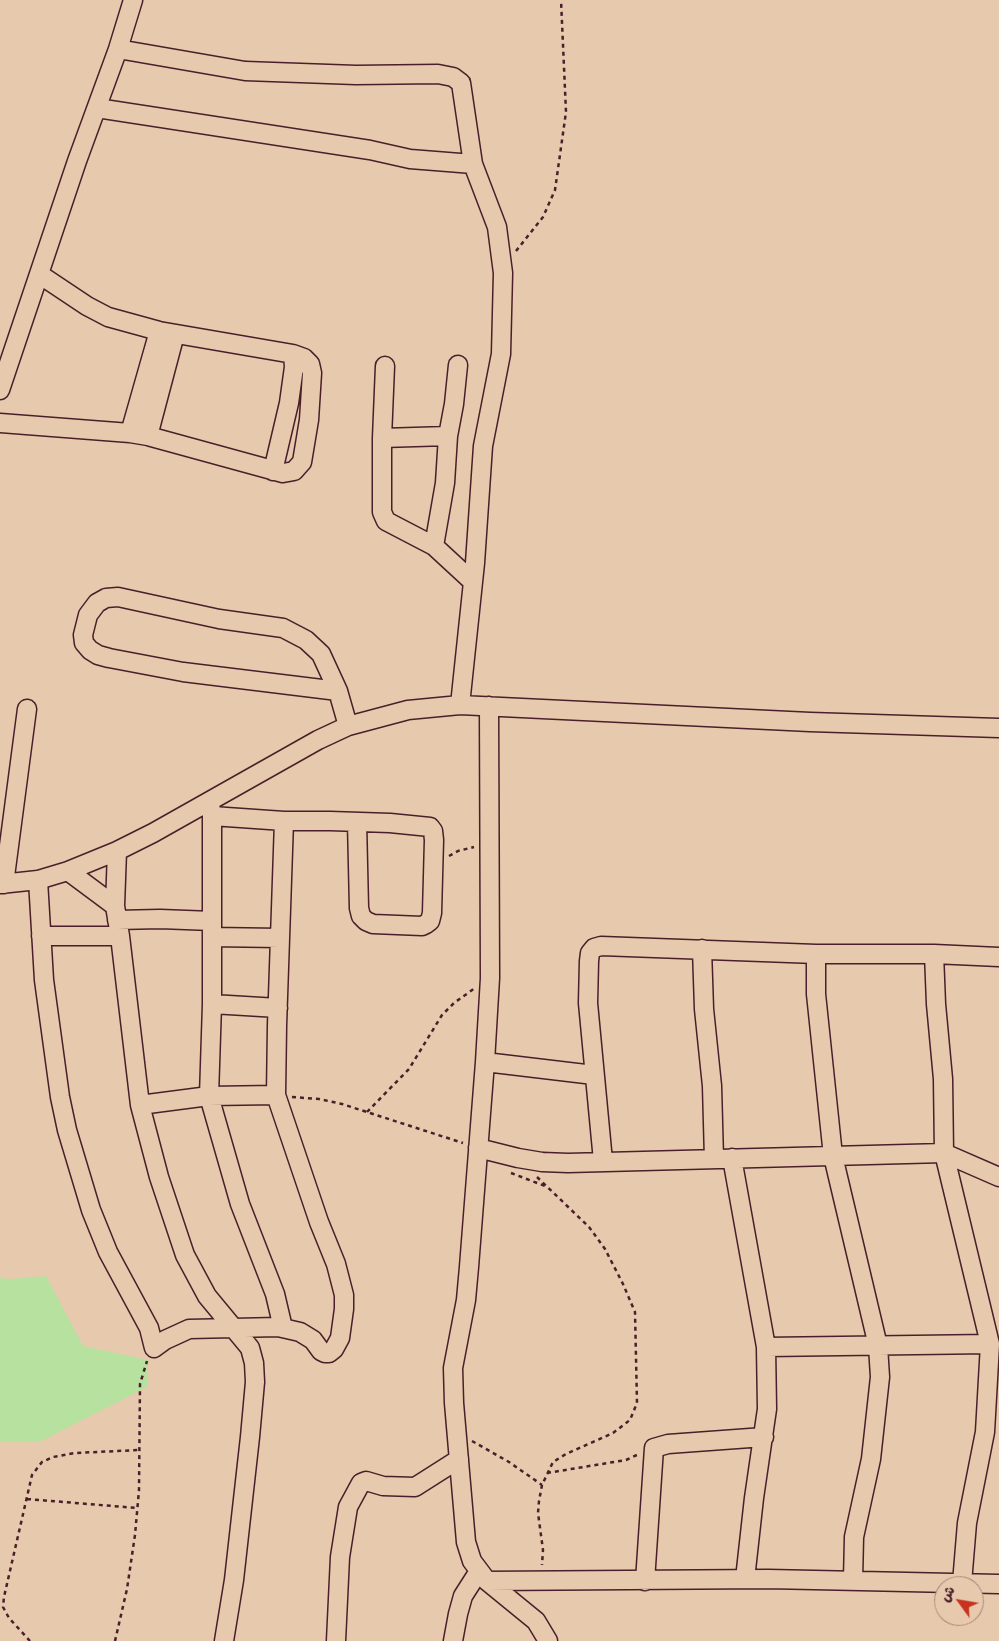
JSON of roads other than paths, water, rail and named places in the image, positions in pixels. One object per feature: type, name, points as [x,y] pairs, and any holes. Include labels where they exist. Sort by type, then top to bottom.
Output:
[{"type":"street","points":[[0,390],[77,162],[118,49],[133,0]]},
{"type":"street","points":[[118,49],[245,71],[356,75],[438,74],[453,77],[458,80],[463,88],[473,164],[497,227],[502,273],[501,354],[483,446],[473,582],[460,705]]},
{"type":"street","points":[[97,108],[370,150],[410,159],[473,164]]},
{"type":"street","points":[[0,422],[148,436],[283,473],[294,471],[302,462],[309,420],[312,373],[310,364],[304,358],[293,354],[167,332],[101,313],[87,306],[39,274]]},
{"type":"street","points":[[130,433],[167,332]]},
{"type":"street","points":[[148,436],[167,332]]},
{"type":"street","points":[[273,471],[291,395],[294,367],[293,354]]},
{"type":"street","points":[[434,546],[445,482],[448,436],[458,365]]},
{"type":"street","points":[[385,366],[382,438],[382,512],[386,521],[434,546],[473,582]]},
{"type":"street","points":[[382,438],[448,436]]},
{"type":"street","points":[[338,691],[183,672],[98,655],[84,643],[83,635],[88,615],[97,602],[106,598],[118,597],[219,619],[283,628],[306,640],[321,654],[338,691],[348,726]]},
{"type":"street","points":[[27,709],[2,884],[38,880],[68,871],[117,851],[211,809],[270,766],[348,726],[408,710],[460,705],[810,722],[999,728]]},
{"type":"street","points":[[489,706],[488,846],[490,978],[466,1300],[452,1368],[466,1542],[472,1561],[483,1576],[536,1622],[548,1641]]},
{"type":"street","points":[[211,809],[284,821],[357,822],[390,823],[430,827],[434,835],[434,871],[432,913],[430,920],[426,924],[422,926],[373,924],[361,916],[359,908],[357,822]]},
{"type":"street","points":[[211,809],[212,1004],[209,1096],[240,1204],[275,1294],[283,1328]]},
{"type":"street","points":[[38,880],[44,980],[60,1097],[67,1130],[91,1210],[108,1252],[149,1328],[154,1348],[165,1340],[189,1329],[283,1328],[307,1335],[321,1351],[329,1353],[340,1338],[344,1295],[338,1271],[319,1222],[276,1095],[284,821]]},
{"type":"street","points":[[117,851],[118,921],[140,1105],[159,1177],[185,1255],[207,1296],[250,1348],[254,1363],[255,1382],[234,1580],[224,1641]]},
{"type":"street","points":[[68,871],[118,921]]},
{"type":"street","points":[[41,936],[118,921],[160,919],[212,929],[280,938]]},
{"type":"street","points":[[603,1161],[588,1003],[587,975],[590,953],[594,948],[601,946],[816,954],[934,954],[999,957]]},
{"type":"street","points":[[702,949],[704,1009],[712,1086],[723,1158],[766,1346],[767,1409],[745,1579]]},
{"type":"street","points":[[816,954],[816,994],[833,1156],[878,1346],[880,1377],[871,1458],[854,1537],[853,1580]]},
{"type":"street","points":[[934,954],[936,1004],[943,1079],[944,1153],[990,1344],[986,1432],[967,1523],[963,1576]]},
{"type":"street","points":[[212,1004],[278,1008]]},
{"type":"street","points":[[485,1062],[594,1075]]},
{"type":"street","points":[[140,1105],[209,1096],[276,1095]]},
{"type":"street","points":[[478,1148],[542,1162],[944,1153],[999,1177]]},
{"type":"street","points":[[766,1346],[990,1344]]},
{"type":"street","points":[[645,1580],[654,1448],[668,1444],[764,1437]]},
{"type":"street","points":[[336,1641],[342,1549],[348,1507],[361,1483],[366,1481],[383,1486],[415,1487],[459,1459]]},
{"type":"street","points":[[453,1641],[463,1596],[483,1576],[541,1581],[745,1579],[934,1582]]},
{"type":"street","points":[[984,1584],[999,1584]]}]
